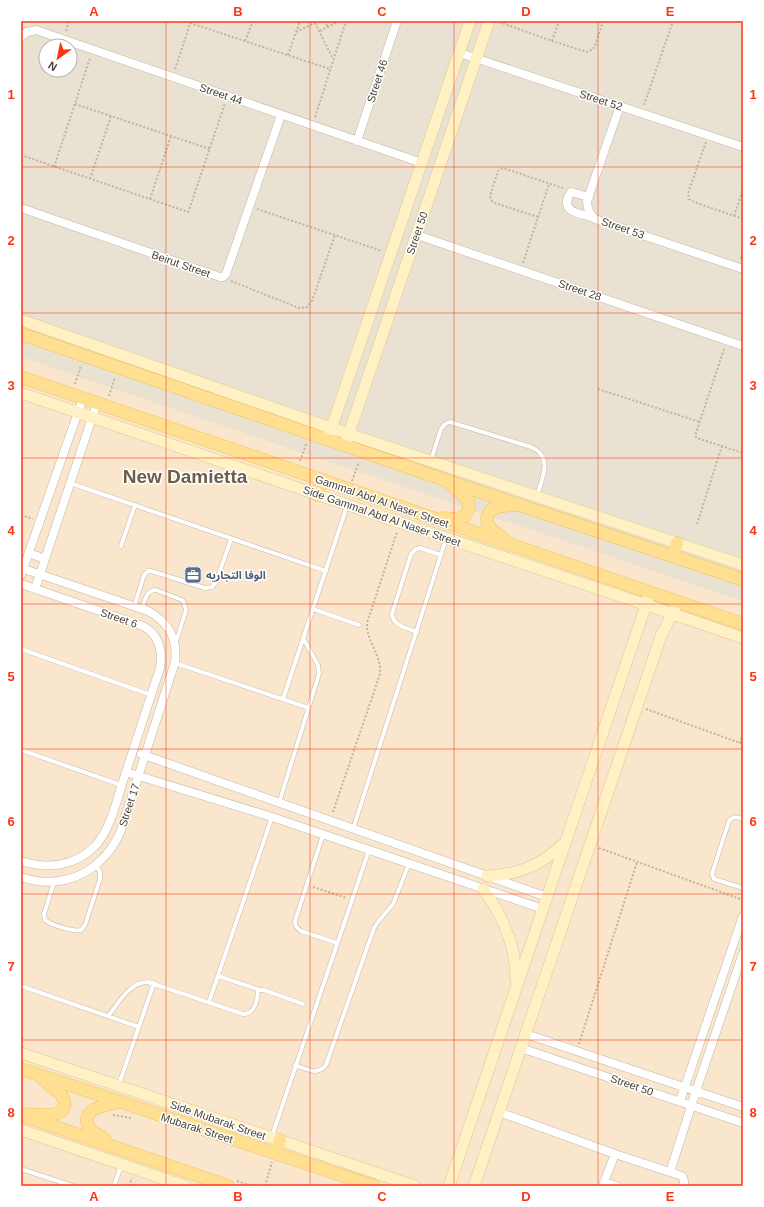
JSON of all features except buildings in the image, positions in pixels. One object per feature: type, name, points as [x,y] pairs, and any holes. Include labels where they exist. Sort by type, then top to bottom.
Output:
[{"type":"main road","name":"Street 50","points":[[327,439],[470,21]]},
{"type":"main road","name":"Street 50","points":[[345,445],[490,21]]},
{"type":"main road","points":[[21,320],[331,428],[743,565]]},
{"type":"main road","points":[[21,334],[445,480],[743,580]]},
{"type":"main road","name":"Gammal Abd Al Naser Street","points":[[21,377],[743,624]]},
{"type":"main road","name":"Side Gammal Abd Al Naser Street","points":[[21,393],[317,495],[743,638]]},
{"type":"main road","points":[[317,495],[321,480]]},
{"type":"main road","points":[[431,518],[460,518],[463,517],[468,511],[469,507],[467,499],[445,480]]},
{"type":"main road","points":[[514,546],[490,528],[487,517],[494,508],[519,504]]},
{"type":"main road","points":[[673,556],[677,543]]},
{"type":"main road","points":[[450,1184],[647,605],[650,592]]},
{"type":"main road","points":[[474,1186],[661,636],[680,602]]},
{"type":"main road","points":[[487,876],[510,874],[531,867],[550,856],[566,841]]},
{"type":"main road","points":[[483,889],[498,911],[509,935],[515,962],[516,988]]},
{"type":"main road","name":"Side Mubarak Street","points":[[21,1053],[415,1186]]},
{"type":"main road","name":"Mubarak Street","points":[[21,1069],[120,1102],[274,1158],[374,1186]]},
{"type":"main road","points":[[21,1114],[55,1115],[58,1114],[65,1106],[64,1098],[39,1075]]},
{"type":"main road","points":[[120,1102],[96,1108],[90,1113],[87,1121],[93,1132],[128,1152]]},
{"type":"main road","points":[[21,1114],[128,1152],[229,1182]]},
{"type":"main road","points":[[21,1130],[185,1186]]},
{"type":"main road","points":[[274,1158],[275,1139]]},
{"type":"street","name":"Street 46","points":[[357,141],[397,21]]},
{"type":"street","name":"Street 44","points":[[21,37],[27,32],[36,30],[422,163]]},
{"type":"street","name":"Street 52","points":[[460,53],[743,147]]},
{"type":"street","points":[[595,219],[570,210],[568,208],[567,201],[570,192],[572,191],[588,197],[620,106]]},
{"type":"street","name":"Beirut Street","points":[[21,208],[223,277],[225,275],[281,115]]},
{"type":"street","name":"Street 53","points":[[588,197],[588,211],[595,219],[743,269]]},
{"type":"street","name":"Street 28","points":[[417,234],[743,346]]},
{"type":"street","points":[[22,571],[83,398]]},
{"type":"street","points":[[35,589],[92,417],[101,405]]},
{"type":"street","points":[[29,553],[45,559]]},
{"type":"street","name":"Street 6","points":[[22,571],[40,575],[154,614],[164,622],[171,632],[176,650],[174,662]]},
{"type":"street","name":"Street 6","points":[[21,584],[143,626],[152,632],[160,646],[161,657],[160,668],[151,695]]},
{"type":"street","name":"Street 17","points":[[21,877],[35,881],[63,881],[88,871],[109,852],[120,833],[174,662]]},
{"type":"street","name":"Street 17","points":[[21,861],[38,866],[54,866],[70,862],[84,855],[96,844],[106,831],[151,695]]},
{"type":"street","points":[[133,751],[547,897]]},
{"type":"street","points":[[126,772],[272,817],[543,909]]},
{"type":"street","points":[[680,1102],[743,916]]},
{"type":"street","points":[[670,1172],[743,953]]},
{"type":"street","name":"Street 50","points":[[526,1034],[743,1107]]},
{"type":"street","name":"Street 50","points":[[521,1048],[743,1123]]},
{"type":"street","points":[[499,1112],[683,1177],[684,1186]]},
{"type":"street","points":[[615,1154],[604,1184],[617,1186]]},
{"type":"lane","points":[[431,460],[443,427],[445,424],[450,422],[531,447],[542,456],[546,465],[537,496]]},
{"type":"lane","points":[[70,483],[326,571]]},
{"type":"lane","points":[[121,546],[134,505]]},
{"type":"lane","points":[[283,699],[348,505]]},
{"type":"lane","points":[[138,608],[144,575],[148,571],[205,588],[212,587],[216,582],[231,538]]},
{"type":"lane","points":[[353,829],[447,539]]},
{"type":"lane","points":[[416,632],[394,622],[392,618],[411,554],[416,549],[420,548],[441,555]]},
{"type":"lane","points":[[138,608],[152,590],[156,590],[182,600],[186,610],[175,644]]},
{"type":"lane","points":[[313,609],[359,625]]},
{"type":"lane","points":[[280,803],[318,679],[319,669],[303,638]]},
{"type":"lane","points":[[21,649],[151,695]]},
{"type":"lane","points":[[174,662],[309,708]]},
{"type":"lane","points":[[21,750],[122,785]]},
{"type":"lane","points":[[209,1002],[272,817]]},
{"type":"lane","points":[[743,819],[735,817],[728,821],[712,874],[714,879],[743,888]]},
{"type":"lane","points":[[323,835],[295,921],[296,927],[301,931],[337,943]]},
{"type":"lane","points":[[275,1139],[295,1065],[369,850]]},
{"type":"lane","points":[[295,1065],[314,1072],[321,1070],[326,1065],[374,928],[393,904],[409,864]]},
{"type":"lane","points":[[54,882],[44,914],[45,920],[50,924],[75,931],[81,930],[85,925],[100,879],[100,872],[96,865]]},
{"type":"lane","points":[[218,976],[303,1004]]},
{"type":"lane","points":[[108,1016],[131,988],[144,982],[154,983],[243,1014],[253,1010],[258,990]]},
{"type":"lane","points":[[118,1086],[154,983]]},
{"type":"lane","points":[[21,986],[139,1027]]},
{"type":"lane","points":[[114,1186],[122,1164]]},
{"type":"lane","points":[[21,1169],[73,1186]]},
{"type":"path","points":[[245,41],[252,21]]},
{"type":"path","points":[[288,55],[300,21]]},
{"type":"path","points":[[296,32],[319,21]]},
{"type":"path","points":[[324,21],[328,27]]},
{"type":"path","points":[[320,31],[339,21]]},
{"type":"path","points":[[312,125],[346,21]]},
{"type":"path","points":[[496,21],[584,51],[590,50],[595,46],[603,21]]},
{"type":"path","points":[[552,41],[560,21]]},
{"type":"path","points":[[642,114],[673,21]]},
{"type":"path","points":[[173,77],[191,22],[330,69]]},
{"type":"path","points":[[316,23],[333,59]]},
{"type":"path","points":[[54,167],[93,50]]},
{"type":"path","points":[[21,155],[188,212],[228,96]]},
{"type":"path","points":[[75,104],[210,149]]},
{"type":"path","points":[[90,179],[111,116]]},
{"type":"path","points":[[150,199],[171,136]]},
{"type":"path","points":[[708,136],[688,193],[689,199],[743,219]]},
{"type":"path","points":[[538,217],[495,203],[491,200],[490,196],[498,171],[503,168],[572,191]]},
{"type":"path","points":[[521,270],[549,184]]},
{"type":"path","points":[[734,216],[743,189]]},
{"type":"path","points":[[738,203],[743,204]]},
{"type":"path","points":[[249,206],[391,254]]},
{"type":"path","points":[[220,277],[299,308],[307,307],[312,301],[335,235]]},
{"type":"path","points":[[727,340],[695,435],[696,438],[743,453]]},
{"type":"path","points":[[71,394],[84,356]]},
{"type":"path","points":[[101,405],[118,367]]},
{"type":"path","points":[[598,388],[700,422]]},
{"type":"path","points":[[296,472],[310,433]]},
{"type":"path","points":[[697,524],[722,446]]},
{"type":"path","points":[[349,490],[363,452]]},
{"type":"path","points":[[21,515],[40,521]]},
{"type":"path","points":[[330,820],[380,674],[380,664],[368,632],[368,623],[400,523]]},
{"type":"path","points":[[638,706],[741,743],[743,733]]},
{"type":"path","points":[[590,845],[743,900]]},
{"type":"path","points":[[577,1051],[637,862]]},
{"type":"path","points":[[307,884],[352,900]]},
{"type":"path","points":[[106,1114],[137,1119]]},
{"type":"path","points":[[265,1161],[274,1158]]},
{"type":"path","points":[[265,1186],[274,1158]]},
{"type":"path","points":[[229,1182],[252,1186]]},
{"type":"shaded area","points":[[21,21],[743,21],[743,1186],[21,1186]]},
{"type":"shaded area","points":[[21,357],[743,601],[743,1186],[21,1186]]},
{"type":"place","name":"الوفا التجاريه","points":[[193,575]]},
{"type":"district","name":"New Damietta","points":[[185,476]]}]
